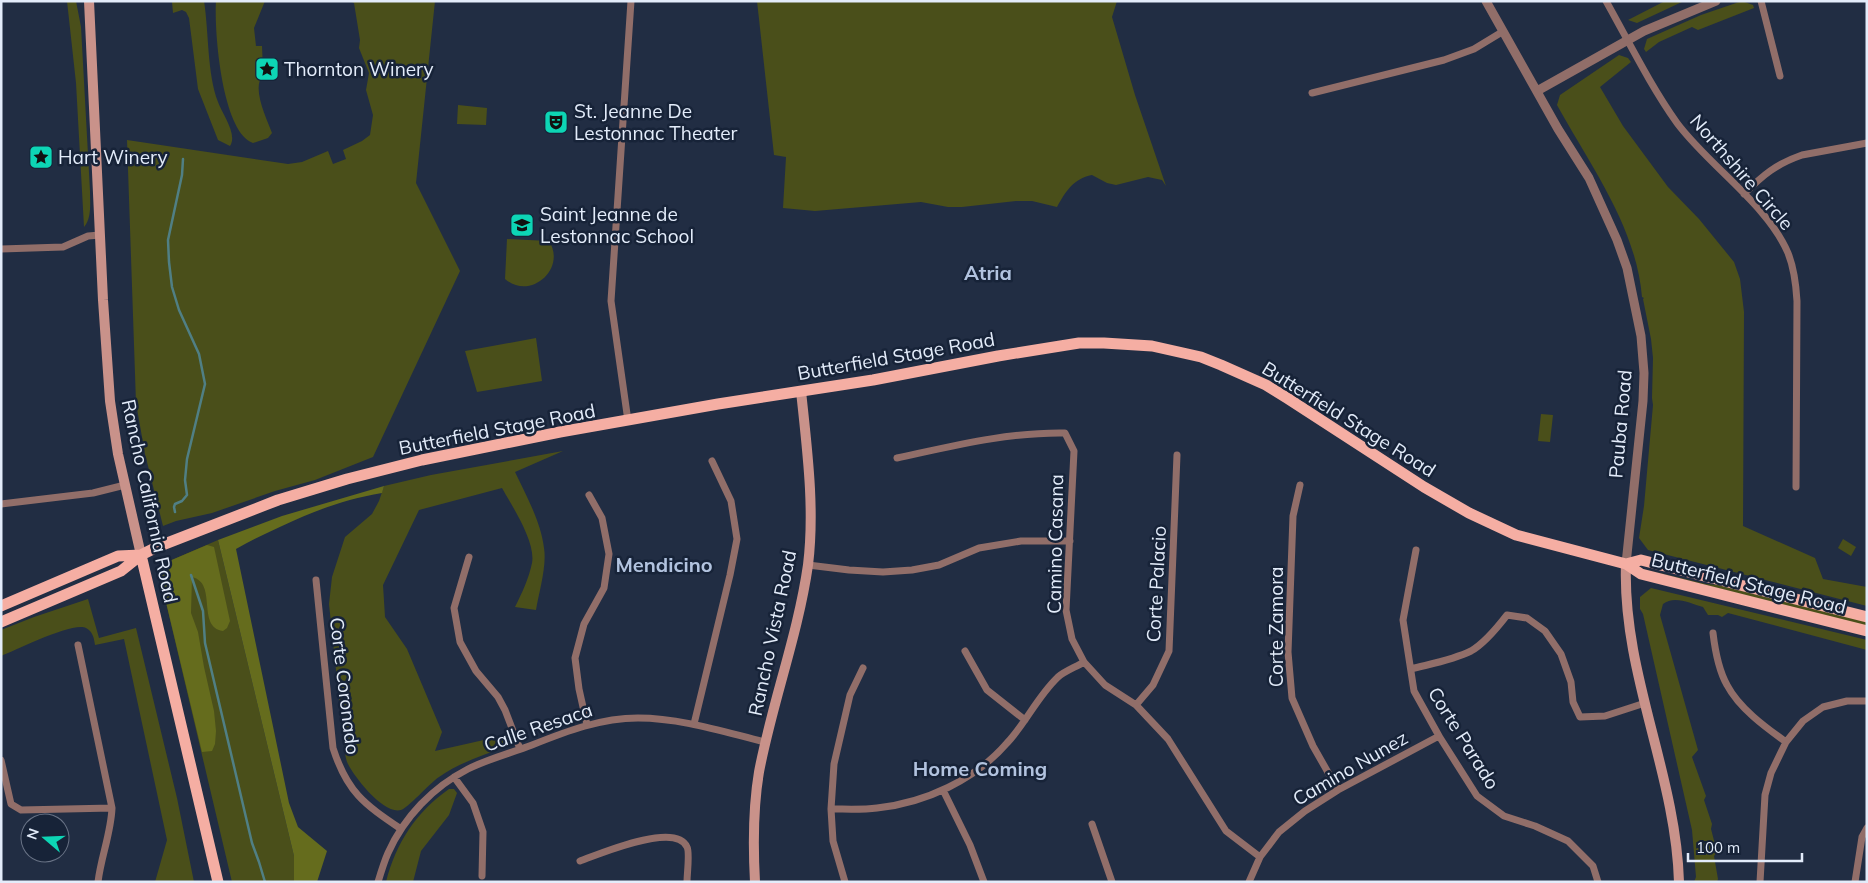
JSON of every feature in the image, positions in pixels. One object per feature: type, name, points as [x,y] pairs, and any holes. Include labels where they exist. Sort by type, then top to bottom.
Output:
[{"type":"main road","name":"Rancho California Road","points":[[89,1],[110,401],[125,485],[218,882]]},
{"type":"main road","name":"Butterfield Stage Road","points":[[1,622],[121,571],[141,555],[278,500],[347,479],[470,450],[718,404],[801,392],[1079,343],[1133,344],[1177,351],[1222,365],[1266,385],[1448,502],[1516,535],[1626,564],[1641,574],[1867,631]]},
{"type":"main road","name":"Rancho Vista Road","points":[[755,882],[754,822],[759,774],[808,565],[811,510],[801,392]]},
{"type":"main road","name":"Butterfield Stage Road","points":[[1,606],[118,556],[141,555]]},
{"type":"main road","name":"Butterfield Stage Road","points":[[1626,564],[1641,560],[1867,617]]},
{"type":"main road","name":"Pauba Road","points":[[1626,564],[1625,587],[1629,624],[1644,703],[1674,825],[1679,882]]},
{"type":"street","points":[[628,421],[611,301],[631,1]]},
{"type":"street","name":"Pauba Road","points":[[1486,1],[1502,32],[1593,187],[1617,240],[1627,268],[1638,316],[1644,373],[1643,401],[1626,564]]},
{"type":"street","name":"Northshire Circle","points":[[1606,1],[1654,87],[1679,125],[1775,230],[1788,252],[1795,275],[1798,301],[1796,487]]},
{"type":"street","points":[[1537,91],[1644,31],[1716,1]]},
{"type":"street","points":[[1761,1],[1780,76]]},
{"type":"street","points":[[1312,93],[1444,60],[1474,49],[1502,32]]},
{"type":"street","points":[[1744,194],[1770,170],[1792,158],[1867,143]]},
{"type":"street","points":[[1,248],[63,247],[88,236],[100,235]]},
{"type":"street","name":"Camino Casana","points":[[898,458],[972,442],[1034,432],[1065,432],[1074,450],[1066,610],[1072,639],[1084,662],[1105,685],[1136,705],[1168,739],[1226,831],[1260,857]]},
{"type":"street","name":"Corte Palacio","points":[[1136,705],[1153,685],[1169,651],[1177,455]]},
{"type":"street","points":[[694,724],[737,539],[731,501],[712,461]]},
{"type":"street","points":[[1,504],[93,492],[125,485]]},
{"type":"street","name":"Corte Zamora","points":[[1300,485],[1293,516],[1288,652],[1292,698],[1313,746],[1338,790]]},
{"type":"street","points":[[587,725],[579,689],[575,658],[584,624],[604,588],[609,554],[602,518],[589,495]]},
{"type":"street","points":[[808,565],[883,572],[912,570],[939,565],[979,548],[1021,541],[1070,540]]},
{"type":"street","name":"Corte Parado","points":[[1416,550],[1403,620],[1414,691],[1439,736],[1477,796],[1504,816],[1535,826],[1568,841],[1593,866],[1598,882]]},
{"type":"street","points":[[469,557],[454,608],[460,642],[476,671],[498,697],[520,749]]},
{"type":"street","name":"Corte Coronado","points":[[316,580],[334,748],[339,768],[356,795],[371,809],[401,829]]},
{"type":"street","points":[[1411,669],[1471,650],[1496,630],[1507,615],[1527,618],[1545,631],[1561,654],[1571,682],[1573,702],[1580,717],[1605,716],[1644,703]]},
{"type":"street","points":[[1713,632],[1716,652],[1727,686],[1747,710],[1786,742]]},
{"type":"street","points":[[78,644],[112,808],[111,822],[103,850],[98,882]]},
{"type":"street","points":[[965,651],[987,690],[1025,720]]},
{"type":"street","points":[[831,809],[876,808],[914,801],[943,790],[982,766],[1007,744],[1040,697],[1060,676],[1084,662]]},
{"type":"street","points":[[845,882],[834,841],[831,809],[834,764],[850,695],[863,668]]},
{"type":"street","points":[[1760,882],[1765,795],[1771,773],[1786,742],[1803,721],[1823,707],[1847,701],[1867,700]]},
{"type":"street","name":"Calle Resaca","points":[[378,882],[387,853],[401,829],[414,811],[433,793],[469,768],[520,749],[587,725],[616,719],[640,718],[694,724],[765,742]]},
{"type":"street","name":"Camino Nunez","points":[[1249,882],[1260,857],[1279,832],[1305,811],[1338,790],[1439,736]]},
{"type":"street","points":[[1,760],[11,804],[20,810],[112,808]]},
{"type":"street","points":[[454,777],[473,803],[483,832],[482,876]]},
{"type":"street","points":[[943,790],[970,845],[984,882]]},
{"type":"street","points":[[1092,824],[1112,882]]},
{"type":"street","points":[[1855,882],[1862,837],[1867,828]]},
{"type":"street","points":[[580,861],[639,841],[662,836],[673,837],[682,840],[688,848],[687,882]]},
{"type":"green space","points":[[67,1],[76,1],[81,27],[90,200],[89,215],[84,227],[76,83]]},
{"type":"green space","points":[[104,1],[204,1],[214,91],[231,130],[232,141],[230,146],[218,140],[198,89],[189,18],[186,12],[182,10],[173,13],[172,2]]},
{"type":"green space","points":[[216,1],[265,1],[254,28],[256,46],[262,46],[263,71],[275,70],[263,75],[259,88],[261,104],[272,133],[268,138],[253,143],[242,135],[227,101],[219,56]]},
{"type":"green space","points":[[350,1],[435,1],[416,183],[460,271],[373,457],[315,480],[275,491],[212,513],[163,526],[145,454],[136,403],[127,140],[288,164],[302,162],[328,151],[333,164],[346,159],[343,150],[370,135],[373,115],[366,90],[369,73],[359,48],[360,40],[354,3]]},
{"type":"green space","points":[[757,1],[1117,1],[1112,17],[1135,95],[1166,186],[1162,180],[1148,177],[1116,185],[1107,183],[1092,175],[1080,179],[1071,186],[1057,207],[1032,201],[1016,201],[962,207],[948,207],[921,202],[815,211],[783,208],[786,157],[774,155]]},
{"type":"green space","points":[[1665,1],[1684,1],[1637,23],[1628,20]]},
{"type":"green space","points":[[1742,1],[1753,5],[1754,8],[1698,30],[1692,27],[1659,42],[1646,52],[1644,49],[1647,39],[1701,15]]},
{"type":"green space","points":[[1619,55],[1628,58],[1631,62],[1600,87],[1623,126],[1668,187],[1699,219],[1734,262],[1740,279],[1744,312],[1743,526],[1815,558],[1823,579],[1867,587],[1867,606],[1648,550],[1639,538],[1644,506],[1653,405],[1653,358],[1644,298],[1642,297],[1631,245],[1621,221],[1597,173],[1557,105],[1560,95]]},
{"type":"green space","points":[[458,105],[487,108],[486,125],[457,124]]},
{"type":"green space","points":[[507,239],[549,241],[553,252],[553,262],[550,271],[543,279],[535,284],[525,286],[515,285],[505,279]]},
{"type":"green space","points":[[536,338],[542,381],[477,392],[465,351]]},
{"type":"green space","points":[[1541,414],[1553,415],[1550,442],[1538,441]]},
{"type":"green space","points":[[563,451],[515,472],[536,519],[544,548],[544,571],[536,610],[515,607],[529,574],[532,554],[522,524],[502,488],[419,510],[383,585],[385,617],[407,649],[442,732],[435,751],[506,735],[508,738],[505,747],[463,763],[439,777],[404,809],[394,810],[387,807],[371,794],[357,778],[348,764],[345,754],[329,604],[332,577],[345,537],[372,514],[384,486],[431,475]]},
{"type":"green space","points":[[384,486],[382,493],[356,498],[319,510],[236,549],[289,803],[298,827],[327,851],[317,882],[294,882],[294,856],[218,540],[282,516]]},
{"type":"green space","points":[[1843,539],[1856,547],[1851,556],[1838,548]]},
{"type":"green space","points":[[218,540],[294,856],[294,882],[232,882],[159,573],[162,572],[167,562]]},
{"type":"green space","points":[[207,545],[214,547],[230,621],[227,628],[223,631],[215,628],[210,622],[204,587],[200,581],[192,577],[191,613],[198,632],[214,711],[216,731],[215,744],[212,751],[202,752],[159,573],[162,572],[167,562]]},
{"type":"green space","points":[[1644,569],[1706,584],[1718,585],[1867,622],[1867,627]]},
{"type":"green space","points":[[1651,588],[1867,640],[1867,650],[1728,613],[1722,617],[1708,615],[1703,607],[1682,601],[1672,600],[1663,604],[1660,615],[1698,750],[1692,757],[1706,796],[1704,800],[1712,824],[1711,829],[1717,852],[1714,856],[1717,882],[1694,882],[1696,877],[1692,830],[1643,614],[1640,609],[1640,597]]},
{"type":"green space","points":[[88,599],[99,638],[136,628],[177,798],[194,882],[155,882],[167,840],[124,639],[95,645],[90,631],[80,627],[58,632],[1,656],[1,630]]},
{"type":"green space","points":[[449,789],[454,789],[457,793],[449,815],[421,851],[413,882],[386,882],[395,854],[417,818]]},
{"type":"waterway","points":[[175,512],[175,504],[182,501],[187,495],[185,480],[187,459],[205,384],[199,354],[179,310],[172,287],[169,262],[168,240],[182,175],[183,159]]},
{"type":"waterway","points":[[191,575],[203,611],[205,643],[252,843],[265,882]]},
{"type":"place","name":"Thornton Winery","points":[[267,69]]},
{"type":"place","name":"St. Jeanne De Lestonnac Theater","points":[[556,122]]},
{"type":"place","name":"Hart Winery","points":[[41,157]]},
{"type":"place","name":"Saint Jeanne de Lestonnac School","points":[[522,225]]},
{"type":"district","name":"Atria","points":[[988,272]]},
{"type":"district","name":"Mendicino","points":[[664,564]]},
{"type":"district","name":"Home Coming","points":[[980,768]]}]
